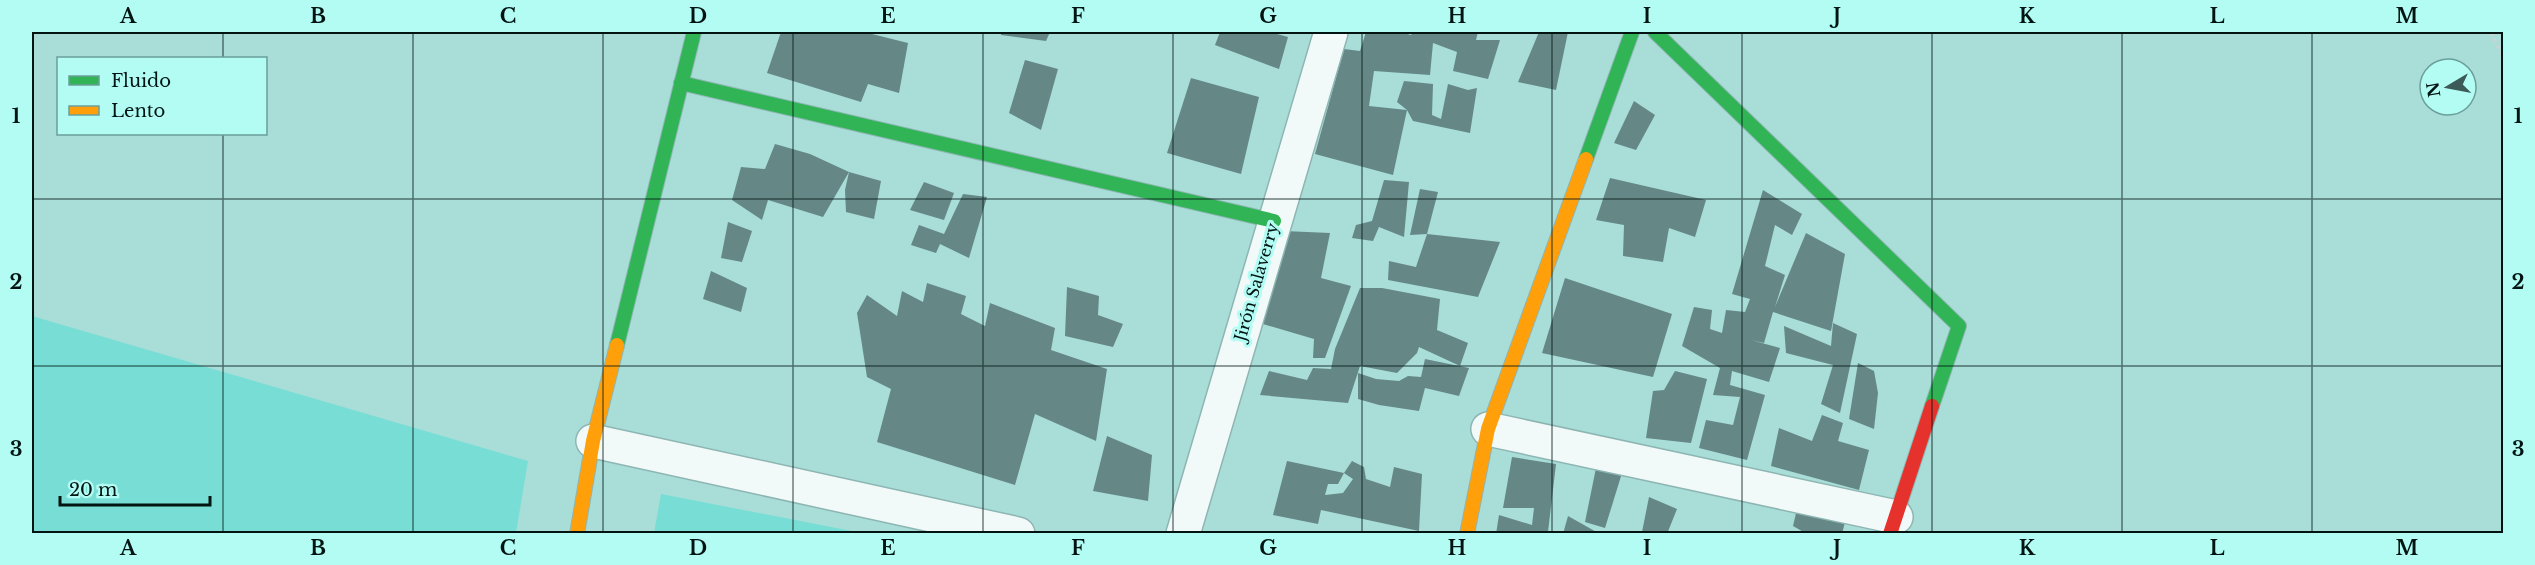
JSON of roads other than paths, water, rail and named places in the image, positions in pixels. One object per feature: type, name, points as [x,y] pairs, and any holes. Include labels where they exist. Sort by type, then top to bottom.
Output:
[{"type":"street","points":[[577,534],[593,441],[694,32]]},
{"type":"street","name":"Jirón Salaverry","points":[[1183,534],[1330,32]]},
{"type":"street","points":[[1467,534],[1488,429],[1632,32]]},
{"type":"street","points":[[1488,429],[1893,525],[1959,326],[1655,32]]},
{"type":"street","points":[[681,83],[1274,221]]},
{"type":"street","points":[[593,441],[1018,534]]}]
